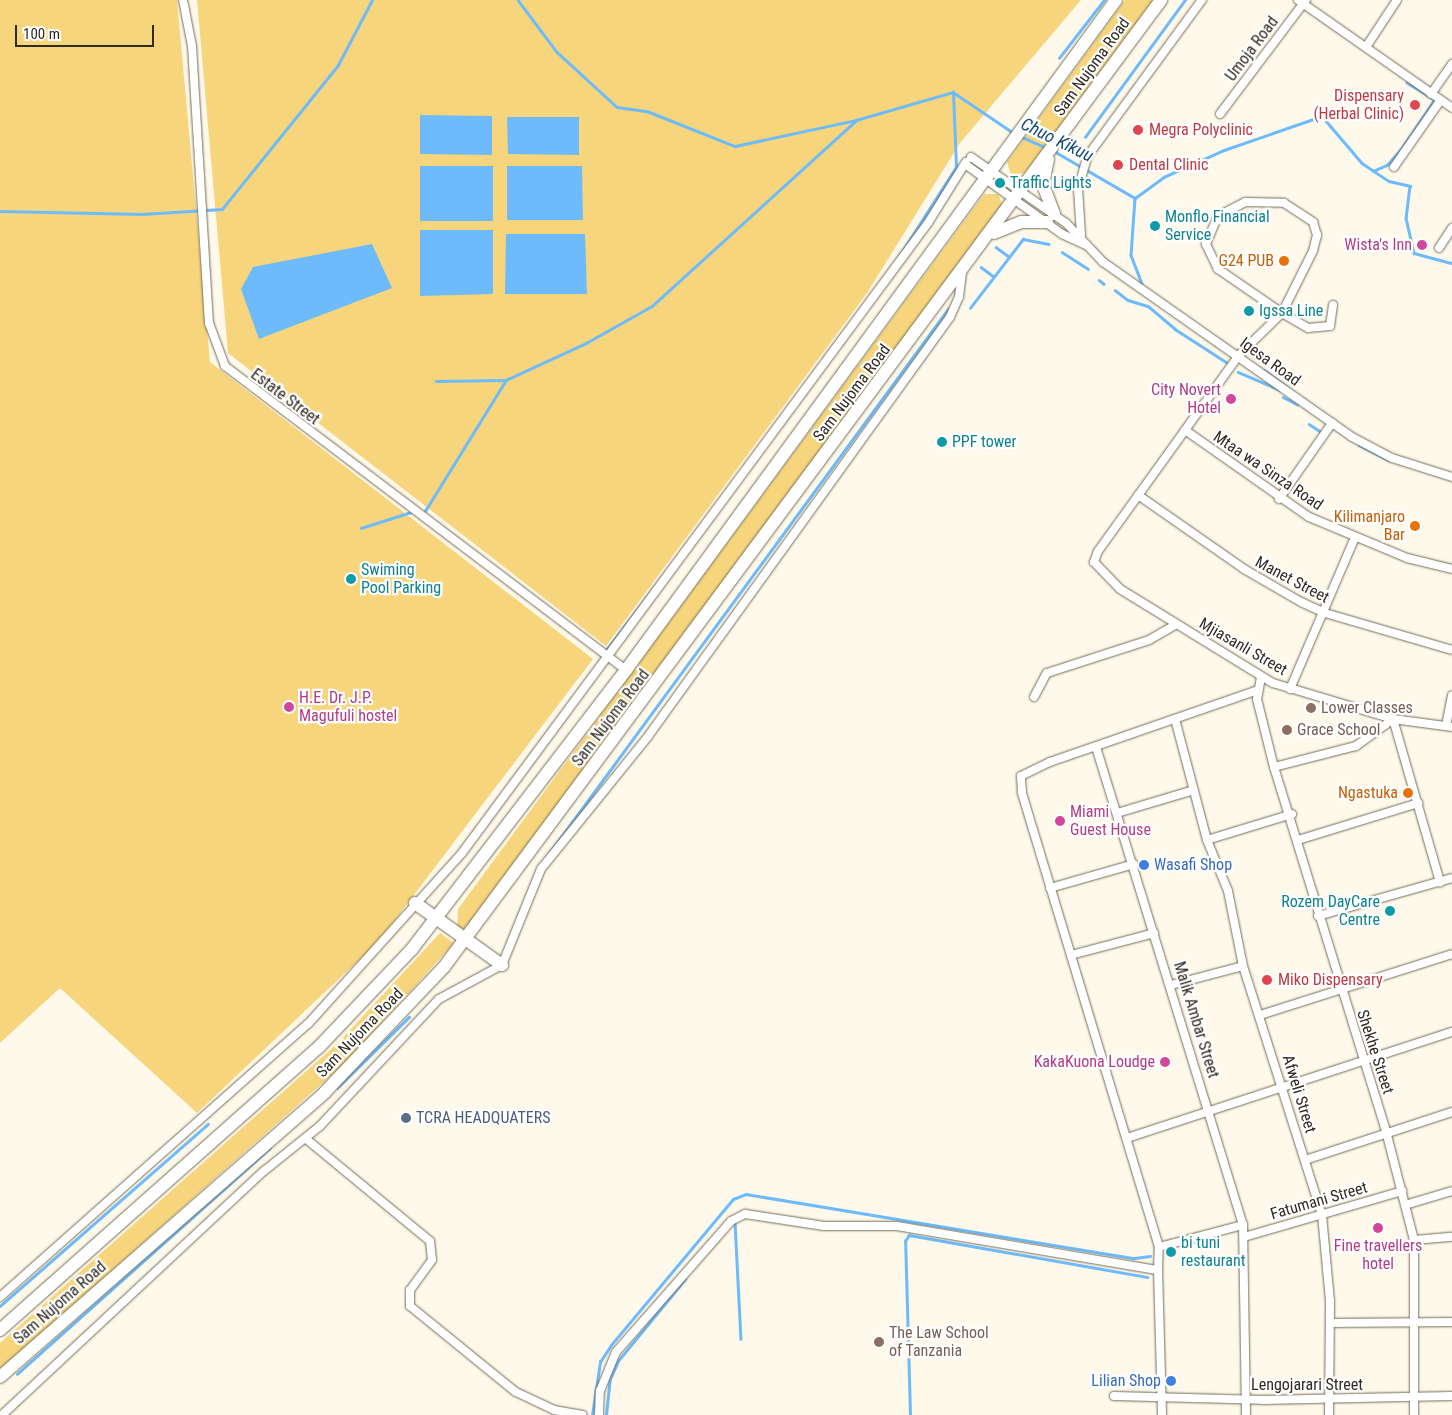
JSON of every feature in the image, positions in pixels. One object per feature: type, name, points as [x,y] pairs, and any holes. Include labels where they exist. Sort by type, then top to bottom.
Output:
[{"type":"main road","name":"Sam Nujoma Road","points":[[0,1330],[319,1047],[435,919],[626,670],[1116,0]]},
{"type":"main road","name":"Sam Nujoma Road","points":[[0,1377],[346,1073],[466,939],[1019,196],[1161,0]]},
{"type":"main road","points":[[987,238],[1013,224],[1050,218],[1043,185],[1049,154]]},
{"type":"main road","points":[[415,903],[502,965]]},
{"type":"street","name":"Estate Street","points":[[183,0],[192,46],[209,323],[225,366],[606,658],[626,670]]},
{"type":"street","points":[[1081,236],[1078,189],[1086,157],[1202,0]]},
{"type":"street","points":[[1366,47],[1397,0]]},
{"type":"street","points":[[1302,1],[1452,108]]},
{"type":"street","name":"Umoja Road","points":[[1220,114],[1302,1]]},
{"type":"street","points":[[1431,94],[1452,64]]},
{"type":"street","points":[[1394,167],[1440,101]]},
{"type":"street","points":[[0,1297],[308,1024],[462,853],[928,222],[967,161]]},
{"type":"street","name":"Igesa Road","points":[[967,161],[1050,218],[1169,310],[1239,355],[1332,423],[1384,454],[1452,477]]},
{"type":"street","name":"Igesa Road","points":[[967,161],[1050,218],[1081,236],[1086,245]]},
{"type":"street","points":[[1138,495],[1239,355],[1282,313],[1313,251],[1316,228],[1306,216],[1284,203],[1260,200],[1235,205],[1212,225],[1206,244],[1209,258],[1218,269],[1282,313],[1308,328],[1325,330],[1332,322],[1333,305]]},
{"type":"street","points":[[1439,248],[1452,228]]},
{"type":"street","points":[[2,1415],[153,1272],[367,1081],[439,999],[502,965],[541,869],[650,735],[950,317],[959,297],[962,273]]},
{"type":"street","points":[[1280,499],[1332,423]]},
{"type":"street","name":"Mtaa wa Sinza Road","points":[[1185,430],[1280,499],[1355,538],[1452,570]]},
{"type":"street","name":"Mjiasanli Street","points":[[1138,495],[1098,550],[1095,567],[1120,589],[1261,677],[1290,689],[1393,719],[1449,726]]},
{"type":"street","name":"Manet Street","points":[[1138,495],[1256,577],[1325,613],[1452,650]]},
{"type":"street","points":[[1290,689],[1325,613],[1355,538]]},
{"type":"street","points":[[1034,697],[1047,673],[1149,640],[1177,624]]},
{"type":"street","name":"Shekhe Street","points":[[1261,677],[1258,690],[1274,767],[1292,814],[1318,916],[1387,1135],[1414,1240],[1414,1415]]},
{"type":"street","points":[[1162,1415],[1159,1248],[1072,955],[1050,888],[1022,792],[1021,776],[1034,767],[1258,690]]},
{"type":"street","points":[[1449,726],[1452,696]]},
{"type":"street","name":"Afweli Street","points":[[1175,719],[1208,840],[1228,891],[1243,966],[1322,1215],[1330,1323],[1329,1415]]},
{"type":"street","points":[[1274,767],[1356,746],[1393,719],[1440,882]]},
{"type":"street","name":"Malik Ambar Street","points":[[1096,747],[1134,864],[1243,1226],[1246,1415]]},
{"type":"street","points":[[1117,812],[1194,790]]},
{"type":"street","points":[[1298,840],[1418,802]]},
{"type":"street","points":[[1208,840],[1292,814]]},
{"type":"street","points":[[1050,888],[1134,864]]},
{"type":"street","points":[[1318,916],[1452,878]]},
{"type":"street","points":[[1072,955],[1154,933]]},
{"type":"street","points":[[1260,1015],[1339,987],[1452,954]]},
{"type":"street","points":[[1171,986],[1243,966]]},
{"type":"street","points":[[1127,1138],[1208,1110],[1452,1032]]},
{"type":"street","points":[[1305,1160],[1387,1135],[1452,1112]]},
{"type":"street","points":[[305,1138],[430,1241],[432,1260],[410,1290],[410,1306],[516,1392],[554,1410],[583,1415]]},
{"type":"street","name":"Fatumani Street","points":[[1244,1236],[1402,1191]]},
{"type":"street","points":[[1405,1205],[1452,1191]]},
{"type":"street","points":[[599,1415],[600,1392],[616,1352],[731,1221],[745,1214],[824,1226],[897,1226],[1158,1270]]},
{"type":"street","points":[[1159,1248],[1243,1226]]},
{"type":"street","points":[[1414,1240],[1452,1237]]},
{"type":"street","points":[[1330,1323],[1452,1322]]},
{"type":"street","name":"Lengojarari Street","points":[[1114,1396],[1162,1400],[1452,1396]]},
{"type":"shaded area","points":[[0,0],[177,0],[210,362],[593,659],[379,941],[197,1113],[60,988],[0,1043]]},
{"type":"shaded area","points":[[197,0],[1081,0],[960,143],[867,293],[606,646],[228,353]]},
{"type":"shaded area","points":[[1125,0],[1153,0],[1025,173],[1011,175],[1007,162]]},
{"type":"shaded area","points":[[984,194],[998,194],[1003,206],[466,932],[457,931],[458,909]]},
{"type":"shaded area","points":[[440,933],[454,943],[346,1062],[0,1370],[0,1343],[338,1043]]},
{"type":"water","points":[[420,115],[492,116],[492,155],[420,154]]},
{"type":"water","points":[[507,117],[579,117],[579,155],[508,154]]},
{"type":"water","points":[[420,166],[493,166],[493,221],[420,221]]},
{"type":"water","points":[[507,166],[582,166],[583,220],[507,220]]},
{"type":"water","points":[[420,230],[493,230],[493,294],[420,296]]},
{"type":"water","points":[[506,234],[585,234],[587,294],[505,294]]},
{"type":"water","points":[[372,244],[392,288],[259,339],[241,289],[253,267]]},
{"type":"waterway","points":[[0,211],[142,214],[222,209],[338,65],[372,0]]},
{"type":"waterway","name":"Chuo Kikuu","points":[[518,0],[557,52],[617,107],[647,111],[735,146],[856,120],[953,92],[1015,134]]},
{"type":"waterway","points":[[1059,58],[1104,0]]},
{"type":"waterway","points":[[1085,137],[1185,0]]},
{"type":"waterway","points":[[1373,171],[1387,165],[1401,149],[1434,100],[1407,83],[1409,79]]},
{"type":"waterway","points":[[896,261],[956,167],[953,92]]},
{"type":"waterway","name":"Chuo Kikuu","points":[[1054,151],[1135,198],[1164,177],[1224,150],[1322,116],[1362,163],[1389,181],[1410,186],[1406,218],[1414,253],[1452,263]]},
{"type":"waterway","points":[[436,381],[506,380],[586,343],[652,306],[855,121]]},
{"type":"waterway","name":"Chuo Kikuu","points":[[1022,137],[1047,148]]},
{"type":"waterway","points":[[1135,198],[1131,255],[1142,283]]},
{"type":"waterway","points":[[970,308],[1023,239],[1049,244]]},
{"type":"waterway","points":[[996,247],[1008,256]]},
{"type":"waterway","points":[[1062,252],[1088,269]]},
{"type":"waterway","points":[[981,267],[993,276]]},
{"type":"waterway","points":[[1099,280],[1104,284]]},
{"type":"waterway","points":[[1115,290],[1128,300],[1148,306],[1175,329],[1226,362]]},
{"type":"waterway","points":[[539,867],[948,309]]},
{"type":"waterway","points":[[1264,370],[1287,387]]},
{"type":"waterway","points":[[1238,372],[1280,390]]},
{"type":"waterway","points":[[425,511],[506,380]]},
{"type":"waterway","points":[[1283,397],[1297,404]]},
{"type":"waterway","points":[[1309,424],[1323,433]]},
{"type":"waterway","points":[[1359,445],[1388,460]]},
{"type":"waterway","points":[[361,528],[411,512]]},
{"type":"waterway","points":[[607,649],[665,573]]},
{"type":"waterway","points":[[337,1088],[409,1017]]},
{"type":"waterway","points":[[0,1306],[208,1124]]},
{"type":"waterway","points":[[17,1374],[270,1148]]},
{"type":"waterway","points":[[592,1415],[600,1362],[611,1345],[733,1199],[746,1194],[1134,1258],[1150,1256]]},
{"type":"waterway","points":[[735,1222],[741,1339]]},
{"type":"waterway","points":[[910,1415],[905,1241],[909,1235],[1147,1277]]},
{"type":"waterway","points":[[606,1415],[610,1379],[618,1361],[685,1279]]},
{"type":"place","name":"Dispensary (Herbal Clinic)","points":[[1415,105]]},
{"type":"place","name":"Megra Polyclinic","points":[[1138,130]]},
{"type":"place","name":"Dental Clinic","points":[[1118,165]]},
{"type":"place","name":"Traffic Lights","points":[[1000,183]]},
{"type":"place","name":"Monflo Financial Service","points":[[1155,226]]},
{"type":"place","name":"Wista's Inn","points":[[1422,245]]},
{"type":"place","name":"G24 PUB","points":[[1284,261]]},
{"type":"place","name":"Igssa Line","points":[[1249,311]]},
{"type":"place","name":"City Novert Hotel","points":[[1231,399]]},
{"type":"place","name":"PPF tower","points":[[942,442]]},
{"type":"place","name":"Kilimanjaro Bar","points":[[1415,526]]},
{"type":"place","name":"Swiming Pool Parking","points":[[351,579]]},
{"type":"place","name":"H.E. Dr. J.P. Magufuli hostel","points":[[289,707]]},
{"type":"place","name":"Lower Classes","points":[[1311,708]]},
{"type":"place","name":"Grace School","points":[[1287,730]]},
{"type":"place","name":"Ngastuka","points":[[1408,793]]},
{"type":"place","name":"Miami Guest House","points":[[1060,821]]},
{"type":"place","name":"Wasafi Shop","points":[[1144,865]]},
{"type":"place","name":"Rozem DayCare Centre","points":[[1390,911]]},
{"type":"place","name":"Miko Dispensary","points":[[1267,980]]},
{"type":"place","name":"KakaKuona Loudge","points":[[1165,1062]]},
{"type":"place","name":"TCRA HEADQUATERS","points":[[406,1118]]},
{"type":"place","name":"Fine travellers hotel","points":[[1378,1228]]},
{"type":"place","name":"bi tuni restaurant","points":[[1171,1252]]},
{"type":"place","name":"The Law School of Tanzania","points":[[879,1342]]},
{"type":"place","name":"Lilian Shop","points":[[1171,1381]]}]
